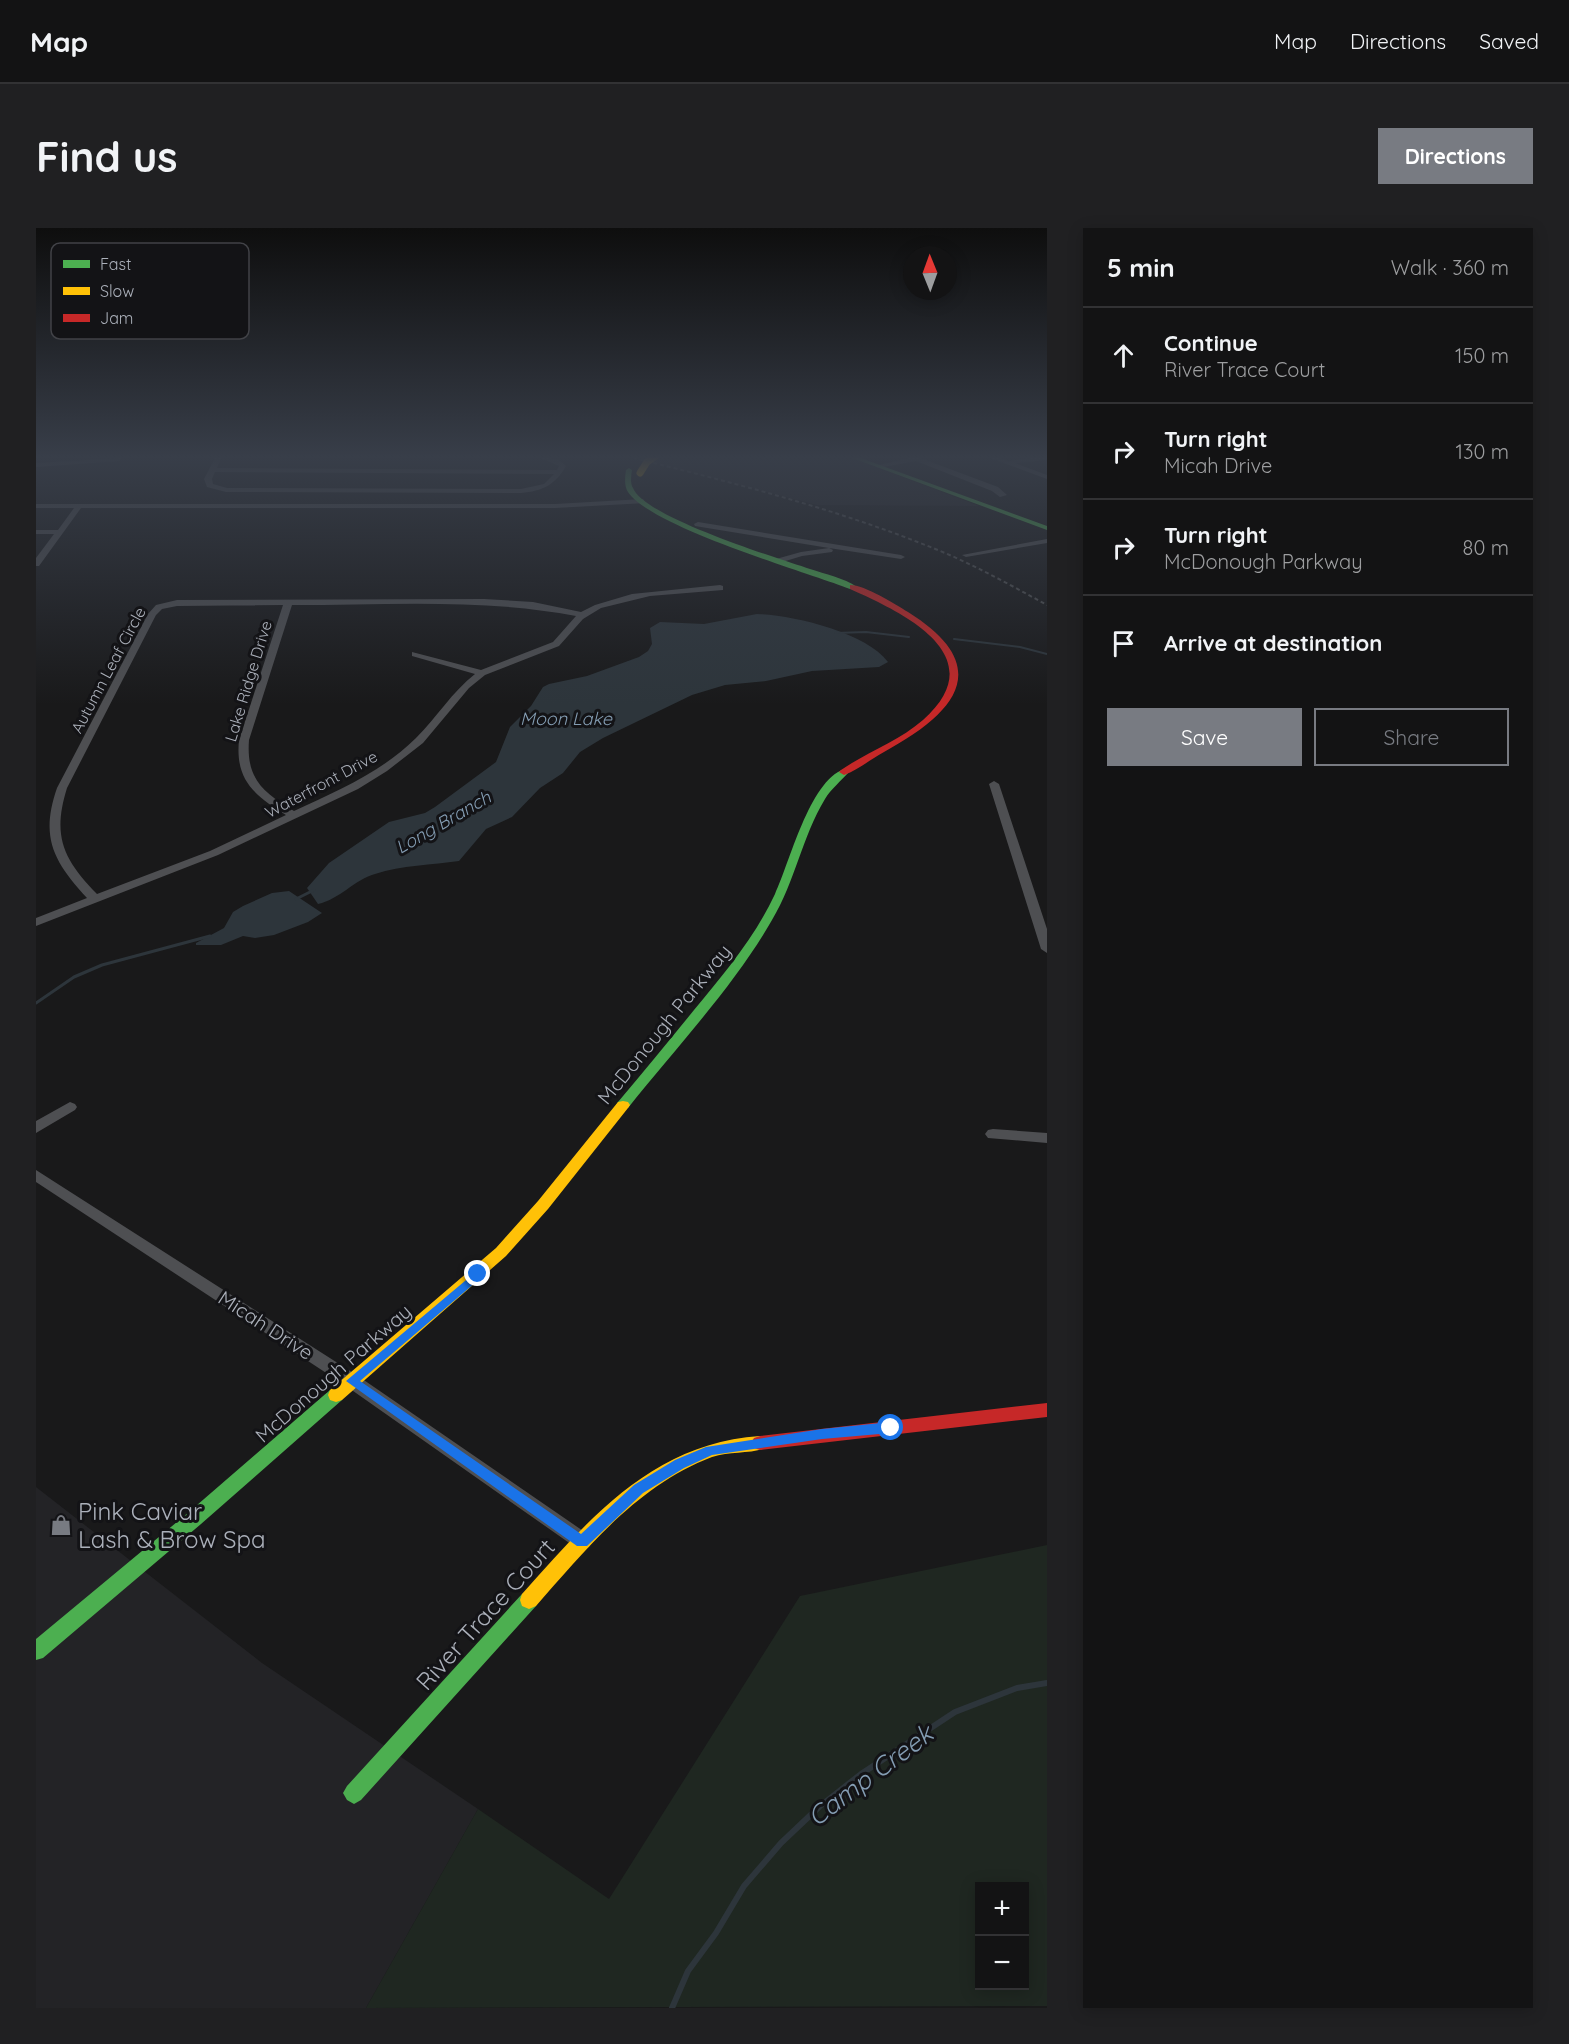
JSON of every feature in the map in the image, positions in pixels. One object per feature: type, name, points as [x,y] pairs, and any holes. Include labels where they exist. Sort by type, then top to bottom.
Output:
[{"type":"street","points":[[36,564],[55,539]]},
{"type":"street","name":"McDonough Parkway","points":[[36,1651],[195,1518],[478,1274],[515,1237],[735,968],[775,906],[814,808],[828,787],[857,763],[925,723],[940,710],[952,692],[956,678],[952,657],[944,643],[925,624],[902,609],[873,595],[722,539]]},
{"type":"street","points":[[792,539],[901,557]]},
{"type":"street","points":[[966,555],[1047,541]]},
{"type":"street","points":[[780,561],[818,551],[860,550]]},
{"type":"street","points":[[583,615],[595,608],[626,599],[720,588]]},
{"type":"street","name":"Autumn Leaf Circle","points":[[96,900],[61,860],[56,843],[54,814],[62,788],[152,614],[159,608],[177,603],[484,602],[533,605],[583,615]]},
{"type":"street","name":"Lake Ridge Drive","points":[[288,603],[244,740],[241,758],[243,768],[253,784],[267,798],[295,816]]},
{"type":"street","name":"Waterfront Drive","points":[[36,922],[214,853],[354,787],[400,756],[433,726],[466,686],[482,673],[565,639],[576,621],[583,615]]},
{"type":"street","points":[[415,654],[482,673]]},
{"type":"street","points":[[994,784],[1047,949]]},
{"type":"street","points":[[36,1128],[70,1107]]},
{"type":"street","points":[[993,1134],[1047,1138]]},
{"type":"street","name":"Micah Drive","points":[[36,1174],[352,1381],[582,1541]]},
{"type":"street","name":"River Trace Court","points":[[354,1793],[582,1541],[638,1489],[679,1464],[711,1450],[822,1434],[982,1419],[1047,1410]]},
{"type":"shaded area","points":[[36,1487],[262,1663],[478,1809],[366,2008],[36,2008]]},
{"type":"shaded area","points":[[1047,1545],[1047,2006],[366,2008],[478,1809],[609,1899],[800,1596]]},
{"type":"water","name":"Moon Lake","points":[[757,614],[789,618],[827,627],[863,642],[888,662],[879,667],[812,671],[766,681],[725,685],[692,695],[603,738],[580,752],[563,773],[540,788],[512,817],[486,829],[459,861],[406,867],[375,874],[326,902],[318,904],[307,888],[329,863],[389,822],[425,813],[496,762],[510,727],[531,706],[543,687],[587,676],[639,657],[648,651],[652,644],[650,628],[660,622],[704,624]]},
{"type":"water","points":[[289,891],[322,913],[308,922],[274,935],[255,938],[243,936],[221,945],[196,945],[224,928],[233,912],[243,906],[272,893]]},
{"type":"waterway","name":"Long Branch","points":[[835,633],[866,632],[909,637]]},
{"type":"waterway","name":"Long Branch","points":[[954,639],[1020,647],[1047,654]]},
{"type":"waterway","name":"Long Branch","points":[[296,899],[314,890]]},
{"type":"waterway","name":"Long Branch","points":[[36,1003],[74,977],[102,965],[210,936]]},
{"type":"waterway","name":"Camp Creek","points":[[672,2008],[688,1971],[716,1933],[744,1886],[781,1843],[819,1807],[861,1774],[955,1712],[1017,1688],[1047,1683]]},
{"type":"railway","points":[[909,539],[958,559],[1047,605]]},
{"type":"traffic: fast","points":[[718,539],[853,587]]},
{"type":"traffic: fast","points":[[623,1105],[729,975],[759,933],[776,904],[813,810],[832,783],[844,772]]},
{"type":"traffic: fast","points":[[36,1651],[195,1518],[336,1395]]},
{"type":"traffic: fast","points":[[354,1793],[529,1600]]},
{"type":"traffic: slow","points":[[336,1395],[501,1252],[543,1205],[623,1105]]},
{"type":"traffic: slow","points":[[529,1600],[589,1534],[633,1493],[658,1476],[683,1461],[711,1450],[760,1443]]},
{"type":"traffic: jam","points":[[844,772],[927,721],[948,698],[956,677],[952,657],[939,639],[898,609],[853,587]]},
{"type":"traffic: jam","points":[[760,1443],[1047,1410]]},
{"type":"place","name":"Pink Caviar Lash & Brow Spa","points":[[61,1525]]},
{"type":"route","points":[[478,1274],[352,1381],[532,1504],[582,1541],[638,1489],[679,1464],[711,1450],[822,1434],[891,1428]]}]
